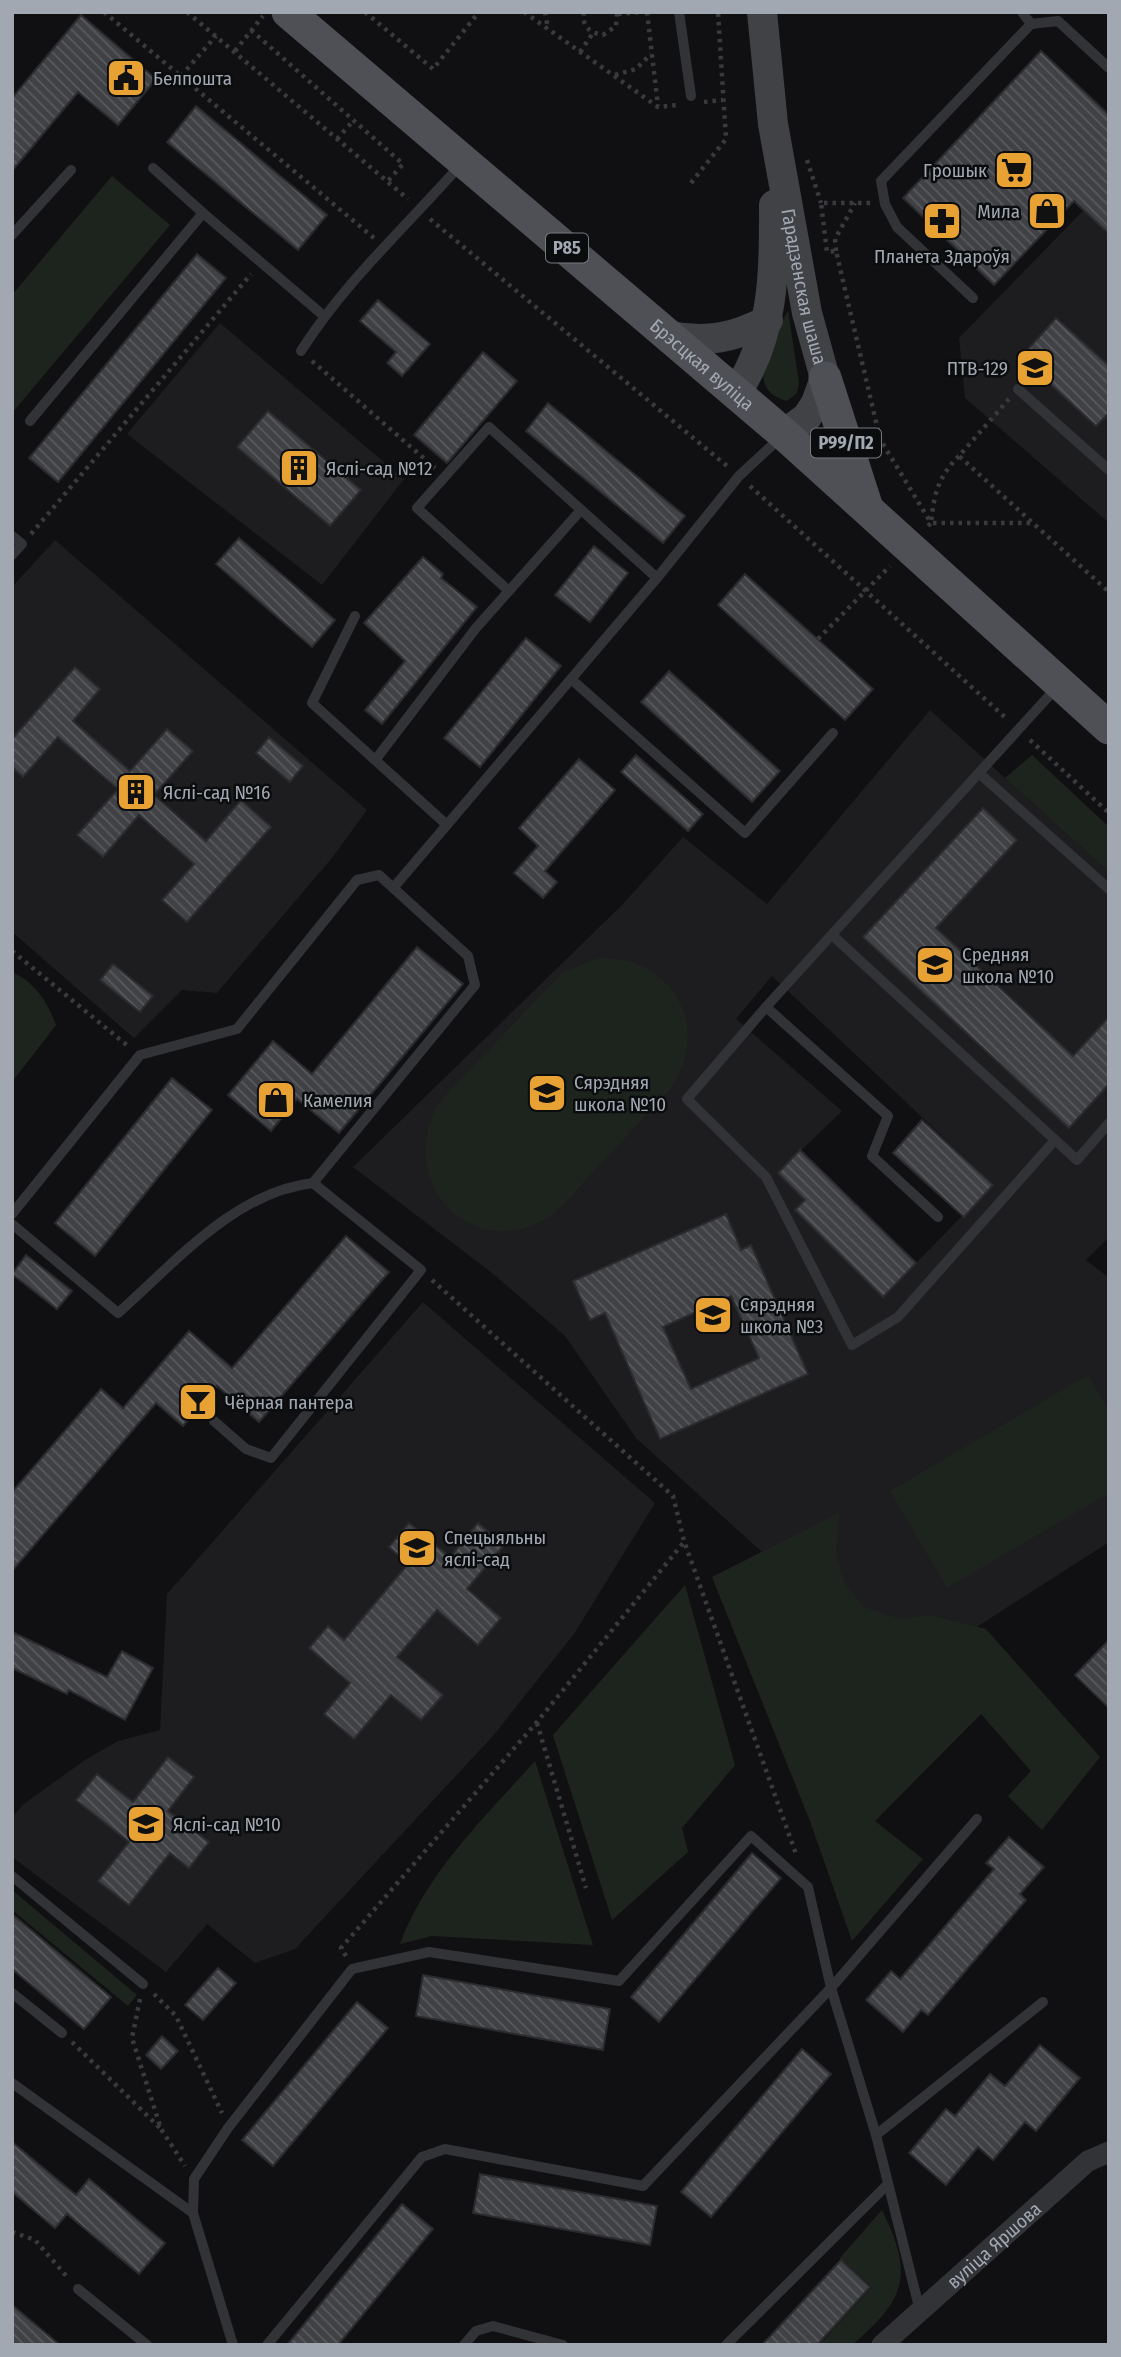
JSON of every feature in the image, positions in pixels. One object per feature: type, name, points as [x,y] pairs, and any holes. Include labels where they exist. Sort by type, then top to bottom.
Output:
[{"type":"main road","name":"Брэсцкая вуліца","points":[[288,12],[670,336],[867,508],[920,535],[1060,683],[1109,728]]},
{"type":"main road","name":"Гарадзенская шаша","points":[[762,12],[773,124],[807,313],[825,378],[816,403],[807,417],[784,434]]},
{"type":"main road","name":"Гарадзенская шаша","points":[[736,393],[755,360],[768,320],[774,278],[773,124]]},
{"type":"main road","points":[[670,336],[714,340],[736,335],[768,320]]},
{"type":"main road","name":"Р99/П2","points":[[825,378],[867,508]]},
{"type":"street","name":"вуліца Яршова","points":[[883,2345],[1087,2161],[1109,2152]]},
{"type":"lane","points":[[679,12],[691,101]]},
{"type":"lane","points":[[1022,12],[1031,23]]},
{"type":"lane","points":[[973,298],[897,227],[884,204],[881,181],[1031,23],[1058,21],[1109,68]]},
{"type":"lane","points":[[301,351],[324,316],[383,245],[421,211],[464,160]]},
{"type":"lane","points":[[153,168],[324,316]]},
{"type":"lane","points":[[12,235],[71,170]]},
{"type":"lane","points":[[30,421],[203,213]]},
{"type":"lane","points":[[1018,388],[1109,470]]},
{"type":"lane","points":[[509,591],[417,508],[489,427],[657,578]]},
{"type":"lane","points":[[394,887],[657,578],[739,476],[784,434]]},
{"type":"lane","points":[[376,758],[509,591],[581,510]]},
{"type":"lane","points":[[12,536],[22,544],[12,555]]},
{"type":"lane","points":[[355,616],[312,703],[376,758],[447,825]]},
{"type":"lane","points":[[571,679],[744,833],[833,733]]},
{"type":"lane","points":[[1055,1140],[898,1317],[852,1345],[765,1177],[687,1099],[766,1007],[1060,683]]},
{"type":"lane","points":[[979,774],[1109,889]]},
{"type":"lane","points":[[12,1214],[140,1055],[237,1030],[357,880],[379,875],[468,956],[475,985],[313,1183],[289,1186],[230,1214],[118,1313],[12,1224]]},
{"type":"lane","points":[[832,935],[1077,1160],[1109,1124]]},
{"type":"lane","points":[[766,1007],[888,1116],[872,1156],[938,1216]]},
{"type":"lane","points":[[214,1421],[246,1449],[271,1458],[421,1270],[313,1183]]},
{"type":"lane","points":[[267,2345],[422,2157],[445,2149],[643,2186],[831,1988],[977,1819]]},
{"type":"lane","points":[[233,2345],[193,2213],[194,2179],[229,2128],[352,1969],[429,1952],[619,1981],[751,1836],[808,1886],[831,1988],[876,2135],[921,2313]]},
{"type":"lane","points":[[12,1876],[143,1984]]},
{"type":"lane","points":[[12,1993],[62,2033]]},
{"type":"lane","points":[[876,2135],[1043,2002]]},
{"type":"lane","points":[[12,2083],[193,2213]]},
{"type":"lane","points":[[726,2345],[888,2184]]},
{"type":"lane","points":[[78,2289],[147,2345]]},
{"type":"lane","points":[[464,2345],[476,2332],[493,2326],[563,2345]]},
{"type":"path","points":[[104,12],[383,245]]},
{"type":"path","points":[[187,12],[739,476],[1109,813]]},
{"type":"path","points":[[235,51],[266,12]]},
{"type":"path","points":[[365,12],[433,69],[479,12]]},
{"type":"path","points":[[524,12],[658,107],[691,101],[723,100]]},
{"type":"path","points":[[545,12],[548,29]]},
{"type":"path","points":[[584,12],[584,23],[593,33],[603,35],[616,26],[617,13],[645,12],[658,107]]},
{"type":"path","points":[[691,183],[726,139],[718,12]]},
{"type":"path","points":[[251,30],[403,164],[387,182]]},
{"type":"path","points":[[580,52],[593,33]]},
{"type":"path","points":[[181,76],[216,36]]},
{"type":"path","points":[[613,75],[636,69],[652,53]]},
{"type":"path","points":[[337,139],[354,121]]},
{"type":"path","points":[[836,251],[827,252],[821,203],[884,204]]},
{"type":"path","points":[[855,203],[835,239],[836,251],[880,439],[920,535]]},
{"type":"path","points":[[22,544],[261,262]]},
{"type":"path","points":[[301,351],[445,477]]},
{"type":"path","points":[[818,639],[920,535],[934,490],[943,472],[1018,388]]},
{"type":"path","points":[[958,456],[1109,592]]},
{"type":"path","points":[[920,535],[1033,523]]},
{"type":"path","points":[[12,951],[140,1055]]},
{"type":"path","points":[[421,1270],[673,1496],[684,1541],[808,1886]]},
{"type":"path","points":[[352,1969],[341,1948],[537,1722],[684,1541]]},
{"type":"path","points":[[537,1722],[586,1888]]},
{"type":"path","points":[[143,1984],[176,2016],[229,2128]]},
{"type":"path","points":[[143,1984],[132,2038],[161,2129]]},
{"type":"path","points":[[62,2033],[161,2129],[194,2179]]},
{"type":"path","points":[[12,2232],[35,2240],[78,2289]]},
{"type":"shaded area","points":[[112,176],[170,225],[12,413],[12,295]]},
{"type":"shaded area","name":"ПТВ-129","points":[[1109,184],[1109,523],[965,398],[959,338]]},
{"type":"shaded area","points":[[788,310],[799,383],[797,393],[787,401],[773,395],[763,374],[770,348]]},
{"type":"shaded area","points":[[220,323],[404,479],[322,585],[127,434]]},
{"type":"shaded area","points":[[55,540],[367,810],[332,858],[217,993],[182,990],[134,1038],[12,932],[12,587]]},
{"type":"shaded area","points":[[930,710],[1109,872],[1109,1237],[1086,1260],[1109,1278],[1109,1542],[958,1639],[857,1638],[636,1438],[565,1336],[492,1273],[353,1167],[623,904],[683,837],[767,904]],"holes":[[[772,976],[993,1184],[883,1297],[795,1211],[805,1200],[778,1173],[842,1111],[736,1019]]]},
{"type":"shaded area","points":[[1032,755],[1109,827],[1109,872],[1005,778]]},
{"type":"shaded area","points":[[596,959],[623,960],[645,968],[664,981],[678,998],[686,1019],[688,1042],[683,1066],[670,1089],[554,1213],[540,1222],[511,1230],[484,1229],[461,1218],[443,1201],[431,1179],[426,1153],[429,1126],[442,1099],[563,972]]},
{"type":"shaded area","points":[[12,972],[40,994],[56,1025],[12,1082]]},
{"type":"shaded area","name":"Спецыяльны яслі-сад","points":[[423,1302],[655,1503],[574,1634],[493,1736],[295,1949],[255,1963],[207,1924],[166,1972],[12,1857],[12,1817],[25,1803],[85,1760],[118,1741],[160,1730],[167,1594]]},
{"type":"shaded area","points":[[1088,1375],[1109,1411],[1109,1493],[947,1588],[890,1491]]},
{"type":"shaded area","points":[[839,1513],[836,1553],[844,1583],[864,1607],[900,1619],[930,1615],[986,1629],[1100,1757],[1042,1830],[1008,1796],[1031,1771],[981,1714],[875,1821],[923,1859],[852,1941],[810,1821],[712,1577]]},
{"type":"shaded area","points":[[685,1585],[735,1765],[682,1828],[688,1852],[612,1920],[553,1735]]},
{"type":"shaded area","points":[[535,1761],[593,1945],[432,1936],[400,1944],[411,1918],[441,1870],[458,1847]]},
{"type":"shaded area","points":[[12,1890],[137,1995],[128,2006],[12,1910]]},
{"type":"shaded area","points":[[882,2210],[892,2233],[901,2269],[894,2299],[884,2314],[852,2345],[819,2345],[872,2287],[840,2258]]},
{"type":"building","points":[[81,15],[156,79],[118,125],[78,92],[12,171],[12,98]]},
{"type":"building","points":[[1041,51],[1109,115],[1109,234],[1074,201],[994,285],[903,198]]},
{"type":"building","points":[[196,106],[327,215],[298,250],[167,142]]},
{"type":"building","points":[[197,254],[226,278],[58,482],[29,458]]},
{"type":"building","points":[[378,300],[430,344],[402,376],[387,363],[396,352],[360,321]]},
{"type":"building","points":[[1056,318],[1109,366],[1109,413],[1096,426],[1021,357]]},
{"type":"building","points":[[483,352],[517,381],[447,463],[414,435]]},
{"type":"building","points":[[548,403],[685,516],[663,543],[526,431]]},
{"type":"building","name":"Яслі-сад №12","points":[[268,411],[361,490],[330,526],[237,447]]},
{"type":"building","points":[[239,538],[335,620],[312,647],[216,564]]},
{"type":"building","points":[[594,546],[628,573],[590,622],[555,595]]},
{"type":"building","points":[[423,557],[443,574],[441,578],[477,607],[382,724],[365,710],[405,661],[364,623]]},
{"type":"building","points":[[745,574],[873,689],[845,720],[718,605]]},
{"type":"building","points":[[526,638],[561,666],[480,767],[444,738]]},
{"type":"building","name":"Яслі-сад №16","points":[[75,667],[100,689],[73,721],[130,771],[167,729],[193,751],[154,795],[206,841],[241,800],[271,827],[187,922],[162,900],[194,864],[139,815],[103,857],[77,835],[118,789],[58,737],[23,777],[12,767],[12,739]]},
{"type":"building","points":[[669,671],[780,771],[752,802],[641,702]]},
{"type":"building","points":[[269,737],[303,766],[290,782],[256,753]]},
{"type":"building","points":[[636,755],[703,814],[688,831],[621,772]]},
{"type":"building","points":[[579,759],[615,790],[545,871],[557,882],[543,898],[514,873],[538,846],[519,828]]},
{"type":"building","name":"Средняя школа №10","points":[[983,808],[1017,840],[936,928],[1073,1056],[1109,1017],[1109,1084],[1069,1128],[863,937]]},
{"type":"building","points":[[417,947],[463,984],[339,1133],[297,1099],[271,1131],[228,1095],[273,1041],[312,1074]]},
{"type":"building","points":[[113,964],[153,996],[140,1012],[100,980]]},
{"type":"building","points":[[172,1078],[212,1110],[95,1256],[55,1223]]},
{"type":"building","points":[[922,1120],[993,1185],[964,1217],[893,1153]]},
{"type":"building","points":[[800,1150],[916,1263],[883,1297],[795,1210],[805,1200],[778,1173]]},
{"type":"building","points":[[726,1214],[741,1250],[751,1245],[808,1374],[660,1439],[605,1313],[590,1320],[573,1281]],"holes":[[[731,1296],[759,1358],[691,1389],[663,1327]]]},
{"type":"building","points":[[346,1236],[389,1272],[259,1422],[217,1386],[183,1426],[156,1403],[12,1571],[12,1492],[101,1389],[123,1408],[189,1331],[232,1368]]},
{"type":"building","points":[[26,1255],[72,1291],[57,1309],[12,1274]]},
{"type":"building","points":[[409,1523],[450,1557],[478,1523],[504,1545],[467,1589],[501,1618],[478,1645],[437,1610],[397,1657],[443,1695],[421,1720],[391,1695],[354,1739],[324,1714],[350,1683],[309,1648],[328,1626],[344,1640],[408,1564],[389,1547]]},
{"type":"building","points":[[12,1632],[107,1677],[122,1651],[153,1668],[125,1720],[69,1690],[67,1694],[12,1668]]},
{"type":"building","points":[[1109,1640],[1109,1708],[1075,1675]]},
{"type":"building","name":"Яслі-сад №10","points":[[168,1757],[194,1777],[168,1811],[209,1842],[189,1868],[170,1853],[129,1905],[98,1881],[129,1842],[76,1800],[97,1774],[133,1802]]},
{"type":"building","points":[[1009,1837],[1044,1867],[1020,1894],[1026,1900],[928,2015],[921,2010],[903,2032],[866,2000],[891,1971],[900,1979],[994,1869],[986,1863]]},
{"type":"building","points":[[752,1853],[781,1878],[659,2022],[631,1997]]},
{"type":"building","points":[[12,1914],[111,1997],[84,2029],[12,1969]]},
{"type":"building","points":[[218,1968],[236,1983],[203,2020],[185,2005]]},
{"type":"building","points":[[423,1975],[610,2009],[603,2050],[416,2016]]},
{"type":"building","points":[[357,2002],[388,2028],[273,2166],[242,2140]]},
{"type":"building","points":[[162,2036],[178,2051],[161,2069],[146,2055]]},
{"type":"building","points":[[1040,2045],[1080,2078],[1036,2131],[1025,2122],[993,2160],[978,2147],[946,2185],[909,2153],[946,2109],[955,2116],[990,2074],[1005,2086]]},
{"type":"building","points":[[802,2049],[831,2074],[711,2217],[681,2192]]},
{"type":"building","points":[[12,2142],[76,2195],[89,2179],[165,2243],[139,2274],[67,2214],[55,2228],[12,2192]]},
{"type":"building","points":[[480,2174],[657,2206],[650,2245],[473,2213]]},
{"type":"building","points":[[402,2204],[433,2229],[338,2345],[287,2345]]},
{"type":"building","points":[[841,2260],[870,2287],[817,2345],[762,2345]]},
{"type":"building","points":[[12,2305],[60,2345],[12,2345]]},
{"type":"place","name":"Белпошта","points":[[126,78]]},
{"type":"place","name":"Грошык","points":[[1014,170]]},
{"type":"place","name":"Мила","points":[[1047,211]]},
{"type":"place","name":"Планета Здароўя","points":[[942,221]]},
{"type":"place","name":"ПТВ-129","points":[[1035,368]]},
{"type":"place","name":"Яслі-сад №12","points":[[299,468]]},
{"type":"place","name":"Яслі-сад №16","points":[[136,792]]},
{"type":"place","name":"Средняя школа №10","points":[[935,965]]},
{"type":"place","name":"Сярэдняя школа №10","points":[[547,1093]]},
{"type":"place","name":"Камелия","points":[[276,1100]]},
{"type":"place","name":"Сярэдняя школа №3","points":[[713,1315]]},
{"type":"place","name":"Чёрная пантера","points":[[198,1402]]},
{"type":"place","name":"Спецыяльны яслі-сад","points":[[417,1548]]},
{"type":"place","name":"Яслі-сад №10","points":[[146,1824]]}]
